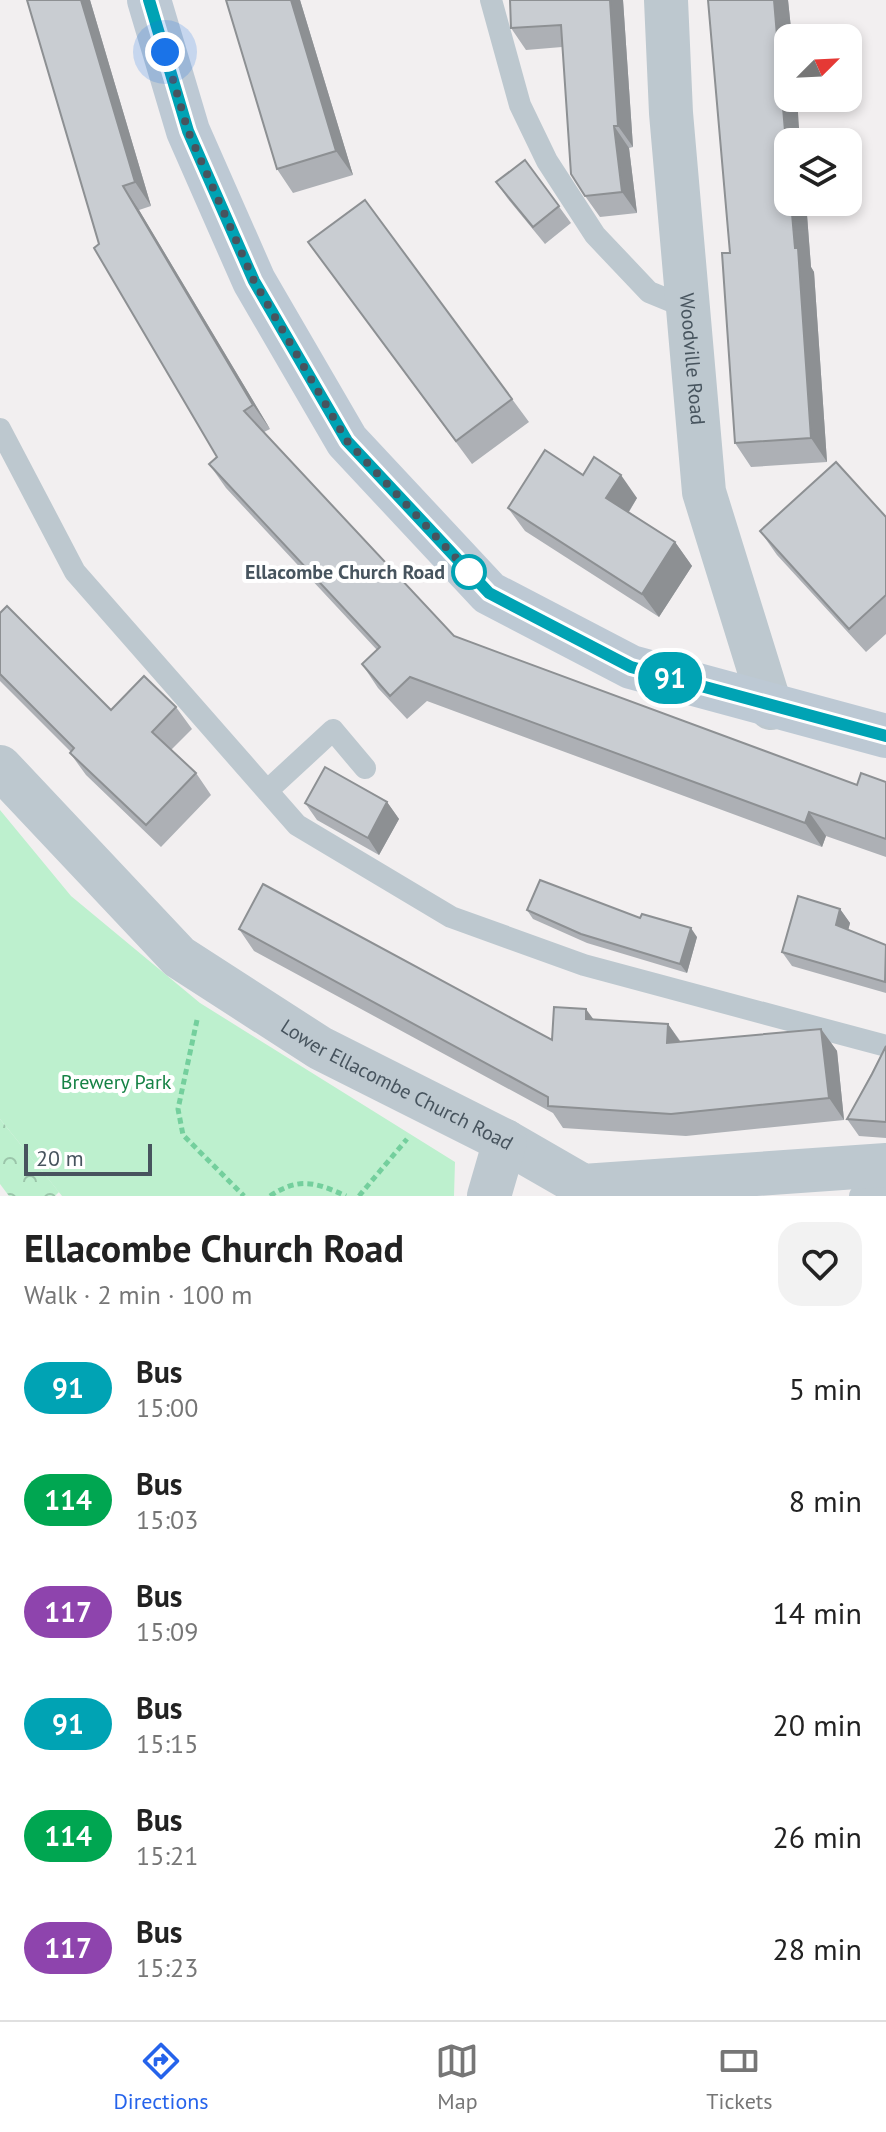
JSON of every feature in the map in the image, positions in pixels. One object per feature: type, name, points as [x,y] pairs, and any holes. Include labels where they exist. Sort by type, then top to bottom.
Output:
[{"type":"street","points":[[149,0],[188,131],[254,281],[347,441],[489,593],[631,667],[771,708],[886,736]]},
{"type":"street","name":"Woodville Road","points":[[666,0],[704,492],[771,708]]},
{"type":"street","name":"Lower Ellacombe Church Road","points":[[0,767],[179,957],[320,1048],[505,1141],[583,1186],[886,1165]]},
{"type":"street","points":[[489,1196],[505,1141]]},
{"type":"lane","points":[[491,0],[520,105],[547,161],[595,235],[649,292],[688,308]]},
{"type":"lane","points":[[0,429],[75,572],[297,825],[451,917],[584,965],[886,1046]]},
{"type":"lane","points":[[267,791],[333,730],[365,768]]},
{"type":"lane","points":[[860,1196],[886,1188]]},
{"type":"path","points":[[213,978],[200,1003],[178,1109],[183,1135],[244,1196]]},
{"type":"path","points":[[359,1196],[399,1150],[432,1104]]},
{"type":"path","points":[[270,1196],[290,1182],[322,1185],[346,1196]]},
{"type":"green space","name":"Brewery Park","points":[[0,810],[71,896],[200,1003],[455,1162],[454,1196],[62,1196],[0,1119]]},
{"type":"green space","points":[[0,1119],[59,1192],[55,1196],[9,1196],[0,1184]]},
{"type":"building","points":[[27,0],[81,0],[135,182],[123,186],[253,405],[244,411],[454,636],[857,785],[861,773],[886,782],[886,839],[809,812],[805,823],[410,677],[390,696],[362,664],[380,647],[209,464],[217,457],[94,248],[99,244]]},
{"type":"building","points":[[226,0],[291,0],[336,151],[277,169]]},
{"type":"building","points":[[510,0],[610,0],[618,126],[614,126],[622,192],[585,196],[571,174],[561,25],[511,28]]},
{"type":"building","points":[[708,0],[774,0],[774,112],[783,112],[785,128],[774,128],[774,216],[792,216],[795,248],[798,248],[811,438],[735,443],[722,253],[730,253]]},
{"type":"building","points":[[525,160],[559,206],[533,227],[496,182]]},
{"type":"building","points":[[365,200],[512,399],[456,441],[308,242]]},
{"type":"building","points":[[545,450],[583,475],[594,457],[621,475],[606,498],[675,542],[642,594],[508,508]]},
{"type":"building","points":[[836,462],[886,517],[886,595],[849,629],[760,531]]},
{"type":"building","points":[[7,606],[111,710],[144,676],[176,707],[152,732],[196,773],[146,825],[70,753],[74,748],[0,674],[0,613]]},
{"type":"building","points":[[325,767],[387,802],[368,838],[305,803]]},
{"type":"building","points":[[540,880],[640,918],[642,914],[691,928],[680,964],[581,934],[527,910]]},
{"type":"building","points":[[263,884],[552,1040],[554,1007],[586,1009],[586,1019],[668,1024],[667,1043],[821,1029],[829,1098],[671,1114],[548,1106],[548,1097],[239,929]]},
{"type":"building","points":[[798,896],[840,909],[836,925],[886,945],[885,982],[782,952]]},
{"type":"building","points":[[886,1046],[886,1122],[847,1119],[872,1074]]},
{"type":"bus line","name":"91","points":[[149,0],[188,131],[254,281],[347,441],[489,593],[631,667],[771,708],[886,736]]},
{"type":"place","name":"Ellacombe Church Road","points":[[469,572]]},
{"type":"route","points":[[165,52],[188,131],[254,281],[347,441],[469,572]]}]
